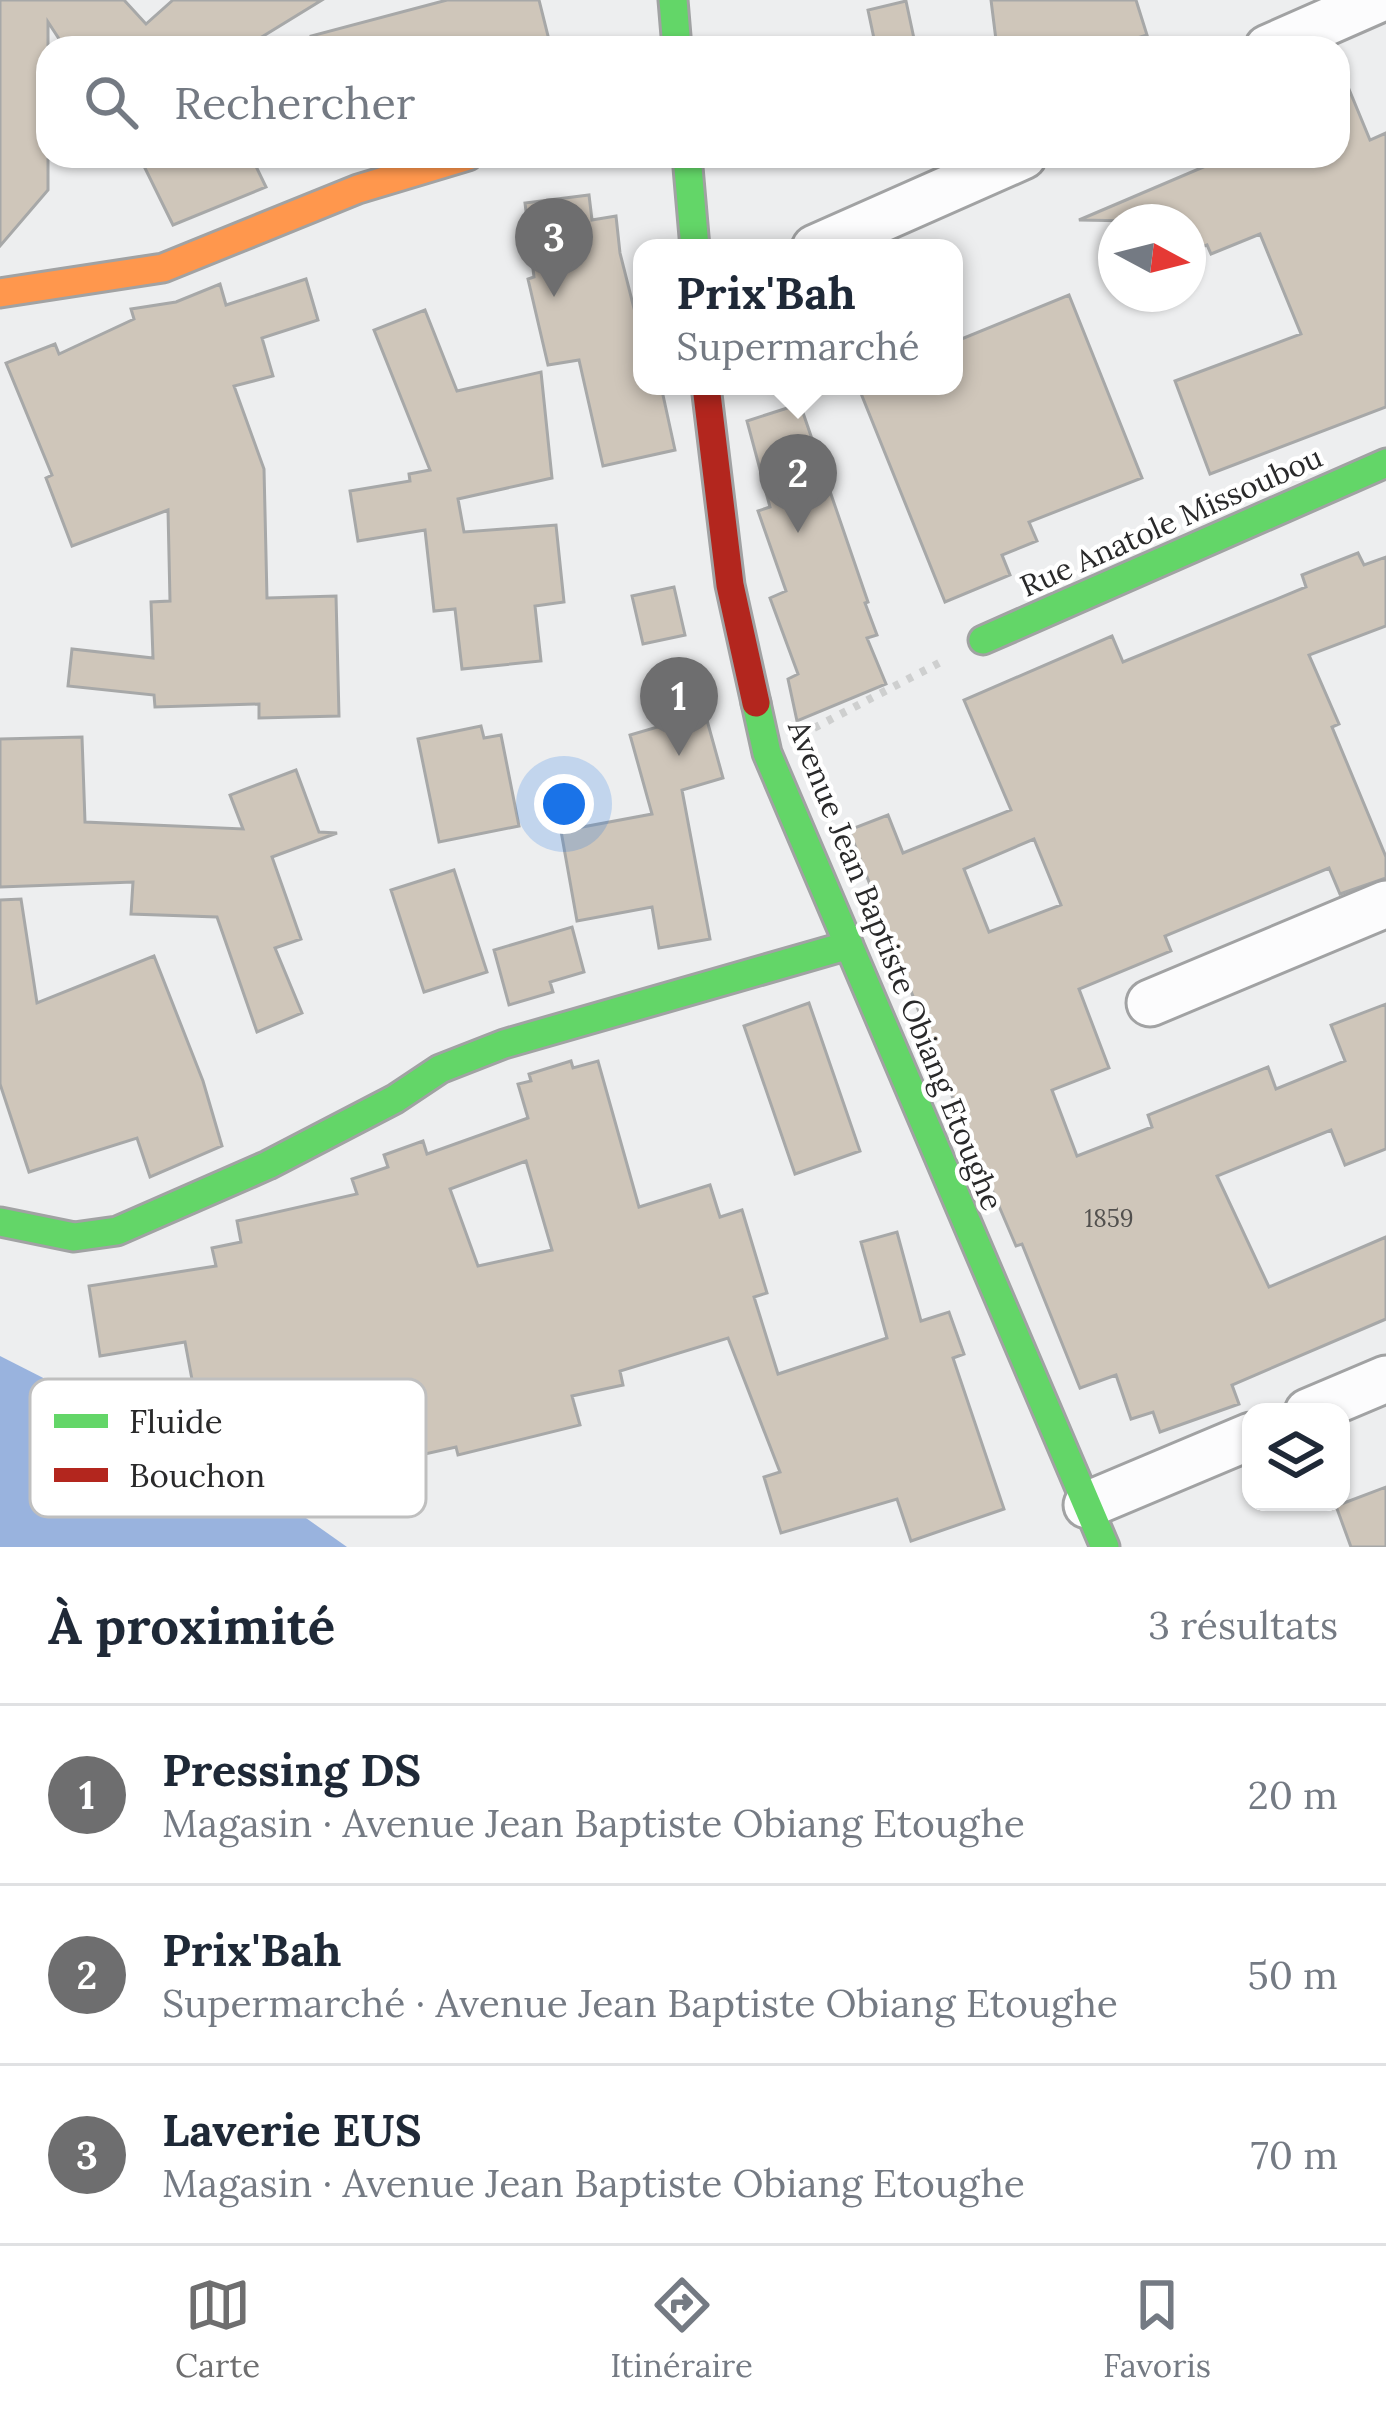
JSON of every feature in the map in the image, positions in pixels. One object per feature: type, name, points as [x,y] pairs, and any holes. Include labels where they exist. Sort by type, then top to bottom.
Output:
[{"type":"street","points":[[673,0],[676,36]]},
{"type":"street","points":[[1295,36],[1377,0]]},
{"type":"street","points":[[0,293],[163,268],[358,188],[427,168]]},
{"type":"street","points":[[688,168],[693,239]]},
{"type":"street","points":[[835,239],[997,168]]},
{"type":"street","name":"Avenue Jean Baptiste Obiang Etoughe","points":[[707,395],[730,585],[767,753],[1105,1547]]},
{"type":"street","name":"Rue Anatole Missoubou","points":[[983,640],[1386,463]]},
{"type":"street","points":[[1150,1003],[1386,904]]},
{"type":"street","points":[[0,1222],[74,1237],[117,1231],[268,1165],[395,1099],[440,1069],[504,1044],[849,945]]},
{"type":"street","points":[[1329,1403],[1386,1379]]},
{"type":"street","points":[[1088,1505],[1242,1440]]},
{"type":"path","points":[[767,753],[983,640]]},
{"type":"water","points":[[0,1356],[45,1379],[30,1379],[30,1517],[305,1517],[347,1547],[0,1547]]},
{"type":"building","points":[[0,0],[124,0],[146,24],[173,0],[322,0],[264,36],[57,36],[48,22],[48,36],[36,36],[36,168],[48,168],[48,190],[0,246]]},
{"type":"building","points":[[447,0],[539,0],[548,36],[311,36]]},
{"type":"building","points":[[991,0],[1136,0],[1147,35],[1144,36],[996,36]]},
{"type":"building","points":[[906,1],[913,36],[873,36],[868,10]]},
{"type":"building","points":[[1350,92],[1370,140],[1386,133],[1386,407],[1210,474],[1175,381],[1301,334],[1260,234],[1211,254],[1206,204],[1116,204],[1201,168],[1350,168]]},
{"type":"building","points":[[145,168],[257,168],[266,187],[173,225]]},
{"type":"building","points":[[589,195],[592,220],[616,216],[633,304],[633,395],[663,395],[675,450],[603,466],[579,360],[548,365],[528,279],[534,277],[525,203]]},
{"type":"building","points":[[306,279],[318,320],[262,338],[273,376],[234,386],[264,469],[267,598],[336,596],[339,716],[259,718],[259,704],[155,707],[154,695],[68,686],[72,649],[153,658],[151,602],[170,601],[168,510],[72,546],[46,478],[52,475],[6,363],[55,344],[59,354],[134,319],[131,309],[176,302],[220,284],[226,305]]},
{"type":"building","points":[[1069,295],[1142,478],[1029,522],[1037,541],[1002,555],[1010,575],[945,602],[862,395],[963,395],[963,338]]},
{"type":"building","points":[[425,310],[457,391],[541,372],[552,478],[458,499],[464,532],[556,525],[564,602],[535,606],[541,661],[462,669],[455,609],[434,611],[425,530],[358,541],[350,491],[410,481],[409,474],[430,470],[374,330]]},
{"type":"building","points":[[800,404],[868,602],[877,635],[867,638],[886,684],[797,721],[788,679],[798,674],[770,598],[786,591],[758,511],[770,507],[747,421]]},
{"type":"building","points":[[1358,553],[1364,565],[1386,557],[1386,626],[1309,655],[1339,724],[1332,727],[1386,857],[1386,878],[1340,894],[1329,868],[1165,936],[1171,951],[1079,989],[1109,1068],[1052,1090],[1077,1156],[1152,1127],[1148,1115],[1268,1067],[1276,1089],[1345,1061],[1331,1025],[1386,1004],[1386,1149],[1345,1165],[1331,1130],[1217,1176],[1269,1287],[1386,1237],[1386,1319],[1232,1385],[1239,1404],[1160,1432],[1153,1412],[1131,1419],[1116,1375],[1080,1388],[1022,1244],[1016,1246],[946,1082],[849,830],[888,815],[903,853],[1011,810],[964,700],[1112,636],[1123,662],[1306,587],[1302,575]],"holes":[[[1034,839],[1061,905],[989,932],[964,869]]]},
{"type":"building","points":[[674,587],[685,635],[643,644],[632,596]]},
{"type":"building","points":[[705,713],[723,778],[682,790],[710,939],[659,948],[652,907],[577,921],[561,831],[652,814],[630,735]]},
{"type":"building","points":[[481,726],[484,738],[501,735],[519,826],[439,842],[418,739]]},
{"type":"building","points":[[82,737],[85,822],[243,829],[230,795],[296,770],[319,832],[337,833],[272,857],[301,939],[275,948],[302,1013],[257,1032],[217,917],[131,914],[133,882],[0,887],[0,739]]},
{"type":"building","points":[[454,870],[487,972],[424,992],[391,890]]},
{"type":"building","points":[[21,899],[37,1003],[154,956],[203,1081],[222,1146],[150,1177],[137,1138],[29,1172],[0,1084],[0,900]]},
{"type":"building","points":[[572,927],[584,972],[550,982],[553,992],[509,1005],[494,950]]},
{"type":"building","points":[[809,1003],[860,1151],[795,1174],[744,1026]]},
{"type":"building","points":[[571,1061],[573,1068],[598,1061],[639,1207],[710,1185],[720,1217],[742,1210],[767,1293],[754,1297],[778,1374],[887,1338],[861,1242],[897,1232],[921,1321],[949,1312],[964,1354],[953,1358],[1004,1509],[911,1541],[897,1499],[781,1533],[764,1477],[780,1472],[728,1338],[620,1371],[623,1385],[572,1396],[580,1425],[458,1455],[456,1447],[426,1454],[426,1379],[192,1379],[185,1342],[100,1356],[89,1286],[216,1266],[212,1248],[241,1242],[237,1221],[357,1194],[352,1179],[388,1167],[384,1155],[423,1141],[427,1154],[528,1118],[518,1084],[531,1081],[529,1074]],"holes":[[[526,1161],[552,1250],[478,1266],[450,1189]]]},
{"type":"building","points":[[1386,1487],[1386,1547],[1351,1547],[1338,1511],[1350,1511],[1350,1501]]},
{"type":"traffic: fast","points":[[673,0],[676,36]]},
{"type":"traffic: fast","points":[[688,168],[694,239]]},
{"type":"traffic: fast","points":[[983,640],[1386,463]]},
{"type":"traffic: fast","points":[[756,703],[767,753],[1105,1547]]},
{"type":"traffic: fast","points":[[0,1222],[74,1237],[117,1231],[268,1165],[395,1099],[440,1069],[504,1044],[849,945]]},
{"type":"traffic: slow","points":[[0,293],[163,268],[358,189],[428,168]]},
{"type":"traffic: jam","points":[[707,395],[730,585],[756,703]]},
{"type":"place","name":"Laverie EUS","points":[[554,297]]},
{"type":"place","name":"Prix'Bah","points":[[798,533]]},
{"type":"place","name":"Pressing DS","points":[[679,756]]}]
